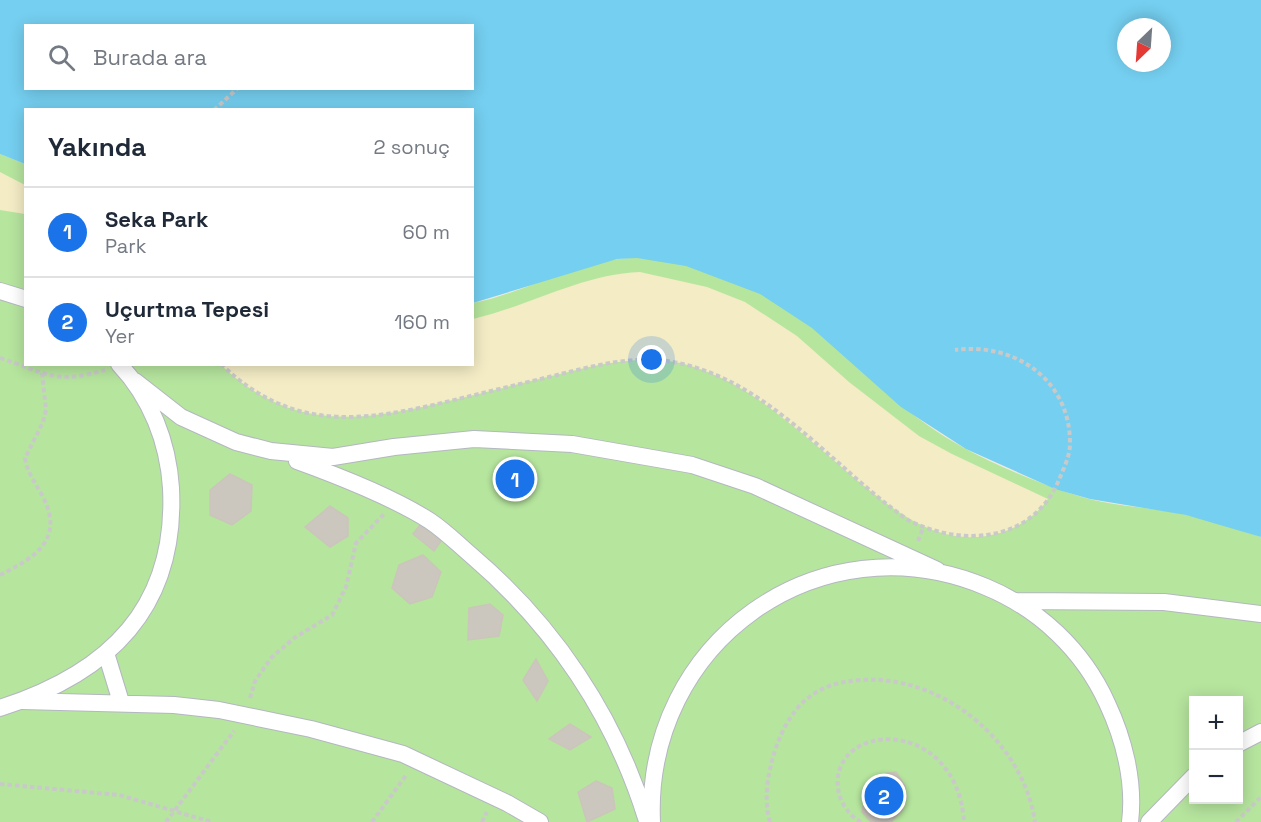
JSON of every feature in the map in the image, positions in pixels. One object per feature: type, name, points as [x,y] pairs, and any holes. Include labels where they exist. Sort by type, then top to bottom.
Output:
[{"type":"street","points":[[0,291],[24,298]]},
{"type":"street","points":[[121,366],[135,381],[181,417],[236,442],[271,451],[311,466],[396,504],[438,526],[487,568],[514,594],[562,650],[610,728],[650,822]]},
{"type":"street","points":[[0,708],[51,690],[79,675],[106,653],[140,614],[166,562],[171,534],[170,468],[156,420],[135,381]]},
{"type":"street","points":[[271,451],[333,458],[394,447],[474,439],[572,444],[692,465],[754,486],[937,570],[969,580],[1016,601],[1055,631],[1078,655],[1103,693],[1122,739],[1127,761],[1130,822]]},
{"type":"street","points":[[650,822],[652,776],[659,743],[690,675],[725,633],[759,606],[818,577],[871,567],[902,566],[937,570]]},
{"type":"street","points":[[1016,601],[1164,602],[1261,614]]},
{"type":"street","points":[[106,653],[121,702]]},
{"type":"street","points":[[22,701],[174,705],[245,716],[357,740],[418,760],[540,822]]},
{"type":"street","points":[[1243,742],[1261,732]]},
{"type":"street","points":[[1149,822],[1189,781]]},
{"type":"path","points":[[215,108],[236,90]]},
{"type":"path","points":[[223,366],[253,391],[284,406],[322,416],[358,417],[398,413],[593,366],[647,360],[675,362],[709,373],[762,402],[908,520],[936,533],[956,537],[992,536],[1014,527],[1044,505],[1055,489],[1066,464],[1070,444],[1068,429],[1059,400],[1051,384],[1039,371],[1013,355],[998,350],[955,350]]},
{"type":"path","points":[[0,358],[42,373],[68,378],[116,366]]},
{"type":"path","points":[[0,575],[38,552],[50,530],[49,510],[25,458],[43,422],[46,410],[42,373]]},
{"type":"path","points":[[166,822],[245,716],[255,681],[261,670],[294,638],[332,615],[346,587],[356,543],[396,504]]},
{"type":"path","points":[[770,822],[766,799],[769,772],[780,735],[794,710],[810,696],[829,686],[846,681],[886,679],[920,686],[943,697],[970,716],[996,741],[1024,780],[1035,822]]},
{"type":"path","points":[[861,822],[848,811],[840,798],[837,785],[839,773],[856,748],[868,742],[891,738],[916,745],[931,752],[941,761],[957,787],[964,822]]},
{"type":"path","points":[[372,822],[418,760]]},
{"type":"path","points":[[0,784],[119,795],[175,809],[212,822]]},
{"type":"path","points":[[1236,822],[1261,797]]},
{"type":"green space","points":[[0,154],[24,164],[24,366],[474,366],[474,303],[597,263],[638,258],[661,260],[708,271],[775,301],[813,328],[886,393],[924,423],[966,449],[995,463],[1045,485],[1078,496],[1187,515],[1261,537],[1261,822],[0,822]]},
{"type":"sand","points":[[0,172],[24,184],[24,214],[0,210]]},
{"type":"sand","points":[[640,272],[707,287],[745,302],[797,336],[849,382],[919,436],[1048,499],[1027,520],[1000,533],[978,537],[938,532],[903,515],[886,503],[769,407],[748,393],[715,375],[675,362],[644,360],[611,363],[421,407],[360,416],[331,416],[303,412],[275,403],[248,387],[222,366],[474,366],[474,319],[576,284],[618,274]]},
{"type":"water","points":[[0,0],[1261,0],[1261,537],[1186,515],[1090,499],[1055,489],[966,449],[901,407],[812,328],[760,294],[686,266],[637,258],[617,259],[474,303],[474,108],[24,108],[24,164],[0,154]]},
{"type":"building","points":[[230,474],[252,485],[251,511],[232,525],[210,515],[210,490]]},
{"type":"building","points":[[330,506],[348,518],[348,536],[330,547],[305,527]]},
{"type":"building","points":[[420,525],[441,541],[434,551],[413,534]]},
{"type":"building","points":[[423,555],[441,572],[432,597],[410,604],[392,588],[399,565]]},
{"type":"building","points":[[490,604],[503,615],[499,636],[468,640],[469,608]]},
{"type":"building","points":[[536,659],[548,681],[537,701],[523,680]]},
{"type":"building","points":[[570,724],[591,737],[570,750],[549,739]]},
{"type":"building","points":[[896,772],[905,786],[906,798],[902,810],[891,822],[871,822],[862,812],[867,788],[881,774]]},
{"type":"building","points":[[596,781],[612,788],[615,809],[587,822],[578,792]]},
{"type":"place","name":"Seka Park","points":[[515,479]]},
{"type":"place","name":"Uçurtma Tepesi","points":[[884,796]]}]
